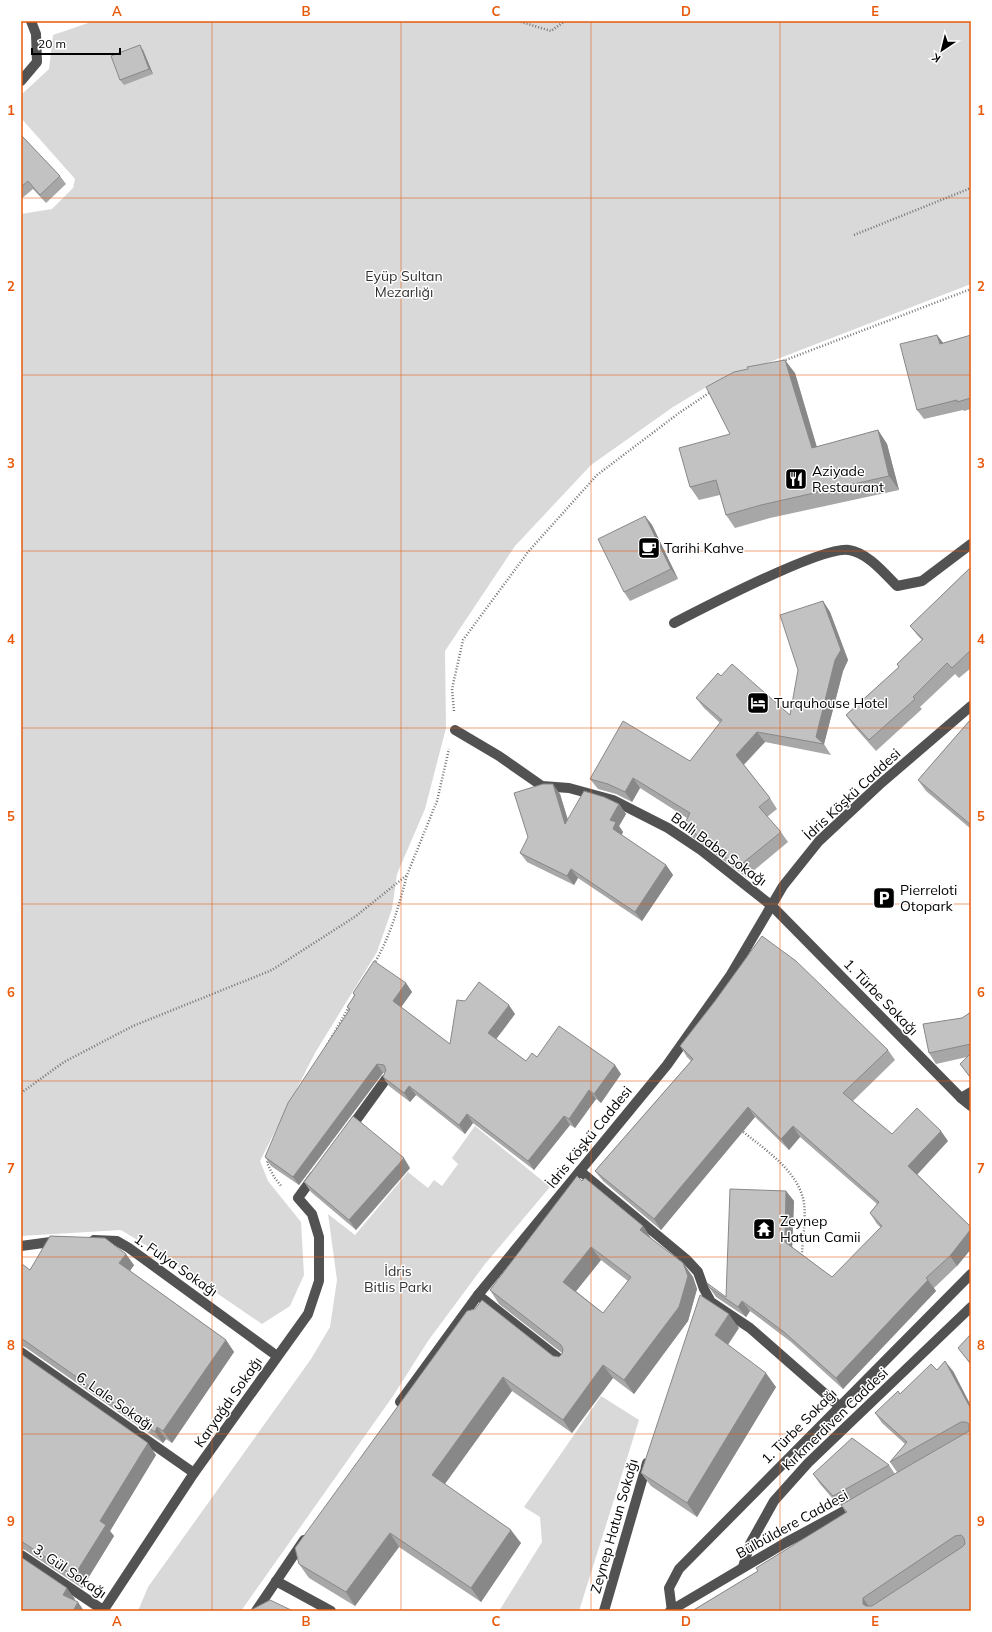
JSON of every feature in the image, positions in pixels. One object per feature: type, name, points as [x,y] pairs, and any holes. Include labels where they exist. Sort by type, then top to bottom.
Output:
[{"type":"street","points":[[21,81],[37,62],[36,34],[31,21]]},
{"type":"street","points":[[674,622],[764,579],[834,550],[849,550],[867,558],[897,586],[922,581],[971,544]]},
{"type":"street","name":"İdris Köşkü Caddesi","points":[[393,1413],[478,1295],[667,1065],[730,976],[753,940],[783,886],[818,841],[884,781],[971,706]]},
{"type":"street","name":"Ballı Baba Sokağı","points":[[455,730],[499,756],[542,786],[569,788],[613,800],[668,828],[701,850],[772,906]]},
{"type":"street","name":"1. Türbe Sokağı","points":[[772,906],[961,1098],[971,1106]]},
{"type":"street","points":[[344,1136],[386,1079]]},
{"type":"street","points":[[961,1098],[971,1092]]},
{"type":"street","points":[[298,1198],[322,1167]]},
{"type":"street","points":[[580,1171],[686,1259],[698,1272],[704,1289],[711,1302],[750,1328],[839,1406]]},
{"type":"street","name":"Karyağdı Sokağı","points":[[103,1611],[194,1473],[308,1314],[319,1280],[319,1237],[312,1214],[298,1198]]},
{"type":"street","name":"1. Fulya Sokağı","points":[[83,1240],[116,1241],[129,1248],[278,1356]]},
{"type":"street","points":[[21,1246],[67,1241]]},
{"type":"street","name":"1. Türbe Sokağı","points":[[671,1610],[669,1588],[679,1569],[971,1274]]},
{"type":"street","points":[[700,1304],[704,1289]]},
{"type":"street","points":[[478,1295],[566,1364]]},
{"type":"street","name":"Kırkmerdiven Caddesi","points":[[743,1567],[750,1544],[774,1500],[808,1463],[971,1307]]},
{"type":"street","name":"6. Lale Sokağı","points":[[21,1352],[194,1473]]},
{"type":"street","name":"Zeynep Hatun Sokağı","points":[[604,1611],[649,1457]]},
{"type":"street","name":"Bülbüldere Caddesi","points":[[671,1610],[743,1567],[865,1499]]},
{"type":"street","points":[[256,1611],[312,1528]]},
{"type":"street","name":"3. Gül Sokağı","points":[[21,1555],[103,1611]]},
{"type":"street","points":[[276,1581],[331,1611]]},
{"type":"path","points":[[518,21],[551,31],[565,21]]},
{"type":"path","points":[[854,235],[971,188]]},
{"type":"path","points":[[780,362],[971,289]]},
{"type":"path","points":[[372,967],[380,954],[399,905],[407,875],[437,801],[455,730],[452,689],[463,640],[528,552],[597,475],[678,413],[714,390]]},
{"type":"path","points":[[21,1093],[64,1062],[133,1026],[272,970],[356,916],[407,875]]},
{"type":"path","points":[[323,1052],[350,1006]]},
{"type":"path","points":[[740,1128],[779,1163],[796,1182],[804,1203],[802,1253],[798,1259]]},
{"type":"path","points":[[271,1155],[267,1162],[274,1177],[283,1188],[298,1198]]},
{"type":"green space","name":"Eyüp Sultan Mezarlığı","points":[[94,21],[971,21],[971,284],[708,386],[673,407],[591,465],[515,546],[445,651],[446,728],[425,809],[397,874],[392,909],[377,952],[315,1053],[260,1161],[268,1181],[301,1222],[304,1275],[290,1306],[262,1324],[154,1250],[121,1230],[21,1236],[21,214],[52,209],[73,188],[75,179],[21,118],[21,95],[49,69],[53,35]]},
{"type":"green space","name":"İdris Bitlis Parkı","points":[[475,1126],[550,1187],[485,1264],[428,1341],[393,1396],[241,1611],[138,1611],[148,1587],[311,1359],[330,1327],[337,1280],[328,1214],[355,1235],[408,1172],[428,1188],[434,1180],[442,1186],[458,1164],[452,1158]]},
{"type":"green space","points":[[601,1396],[639,1420],[579,1611],[499,1611],[542,1542],[540,1517],[524,1507]]},
{"type":"building","points":[[140,45],[149,69],[120,80],[111,56]]},
{"type":"building","points":[[21,135],[60,176],[40,195],[28,181],[21,187]]},
{"type":"building","points":[[937,335],[940,344],[971,335],[971,398],[917,410],[900,344]]},
{"type":"building","points":[[785,360],[812,448],[878,430],[889,476],[761,505],[726,515],[716,480],[690,487],[679,448],[730,434],[706,387],[734,372],[748,369],[747,367]]},
{"type":"building","points":[[645,516],[671,569],[624,592],[598,539]]},
{"type":"building","points":[[971,567],[971,650],[952,668],[947,663],[913,697],[915,699],[869,740],[846,715],[899,667],[897,664],[923,639],[910,626]]},
{"type":"building","points":[[823,601],[841,650],[835,660],[816,737],[824,744],[757,732],[736,755],[770,798],[759,807],[781,832],[738,867],[684,825],[690,813],[633,778],[625,792],[608,784],[590,779],[623,721],[690,761],[722,720],[696,698],[718,673],[721,676],[732,664],[790,715],[798,670],[780,615]]},
{"type":"building","points":[[971,719],[971,825],[918,780]]},
{"type":"building","points":[[543,784],[553,784],[565,824],[584,791],[604,797],[619,804],[610,820],[616,822],[613,829],[666,865],[635,912],[571,869],[567,876],[520,853],[528,837],[514,793]]},
{"type":"building","points":[[762,936],[796,961],[888,1050],[843,1093],[892,1134],[917,1108],[941,1131],[908,1166],[971,1227],[950,1256],[926,1278],[928,1280],[836,1378],[784,1332],[742,1301],[738,1307],[709,1287],[707,1283],[726,1297],[730,1189],[786,1191],[785,1242],[832,1277],[882,1226],[870,1213],[879,1202],[793,1126],[781,1139],[748,1107],[654,1219],[595,1171],[693,1059],[680,1046]]},
{"type":"building","points":[[374,961],[406,983],[393,1001],[450,1044],[457,1000],[465,1001],[479,982],[509,1005],[488,1033],[526,1061],[532,1053],[537,1057],[559,1026],[615,1065],[594,1094],[589,1090],[569,1119],[564,1116],[528,1161],[467,1114],[459,1125],[409,1086],[404,1093],[383,1077],[386,1070],[384,1065],[377,1064],[293,1177],[265,1157],[288,1103],[350,1009],[347,1007],[355,995],[353,993]]},
{"type":"building","points":[[971,1012],[971,1044],[929,1053],[923,1024],[962,1018]]},
{"type":"building","points":[[971,1053],[971,1078],[960,1064]]},
{"type":"building","points":[[353,1116],[404,1158],[349,1220],[304,1182]]},
{"type":"building","points":[[577,1176],[582,1181],[585,1178],[643,1226],[640,1230],[683,1263],[688,1276],[679,1307],[624,1380],[603,1365],[563,1420],[503,1377],[432,1475],[511,1530],[471,1588],[390,1533],[346,1592],[299,1564],[295,1548],[467,1311],[475,1309],[482,1300],[553,1356],[559,1357],[562,1354],[563,1349],[561,1345],[490,1290]],"holes":[[[591,1247],[631,1277],[603,1313],[563,1282]]]},
{"type":"building","points":[[50,1236],[105,1238],[126,1254],[119,1263],[226,1340],[163,1431],[157,1427],[155,1432],[21,1338],[21,1266],[22,1264],[30,1270]]},
{"type":"building","points":[[700,1295],[729,1314],[715,1335],[766,1373],[687,1503],[641,1473]]},
{"type":"building","points":[[971,1334],[971,1364],[958,1348]]},
{"type":"building","points":[[21,1354],[148,1443],[100,1521],[106,1525],[74,1576],[21,1541]]},
{"type":"building","points":[[945,1361],[971,1409],[971,1611],[692,1611],[758,1571],[756,1568],[847,1512],[841,1505],[969,1431],[969,1424],[966,1422],[961,1422],[890,1462],[907,1442],[875,1413],[898,1391],[900,1394],[931,1364],[937,1370]],"holes":[[[961,1535],[964,1538],[965,1544],[962,1547],[872,1606],[866,1606],[863,1604],[863,1598],[955,1536]]]},
{"type":"building","points":[[852,1438],[889,1465],[833,1496],[813,1474]]},
{"type":"building","points":[[21,1557],[67,1588],[63,1595],[78,1602],[73,1611],[21,1611]]},
{"type":"building","points":[[270,1600],[293,1611],[249,1611]]},
{"type":"place","name":"Aziyade Restaurant","points":[[796,479]]},
{"type":"place","name":"Tarihi Kahve","points":[[649,548]]},
{"type":"place","name":"Turquhouse Hotel","points":[[758,703]]},
{"type":"place","name":"Pierreloti Otopark","points":[[884,898]]},
{"type":"place","name":"Zeynep Hatun Camii","points":[[764,1229]]}]
